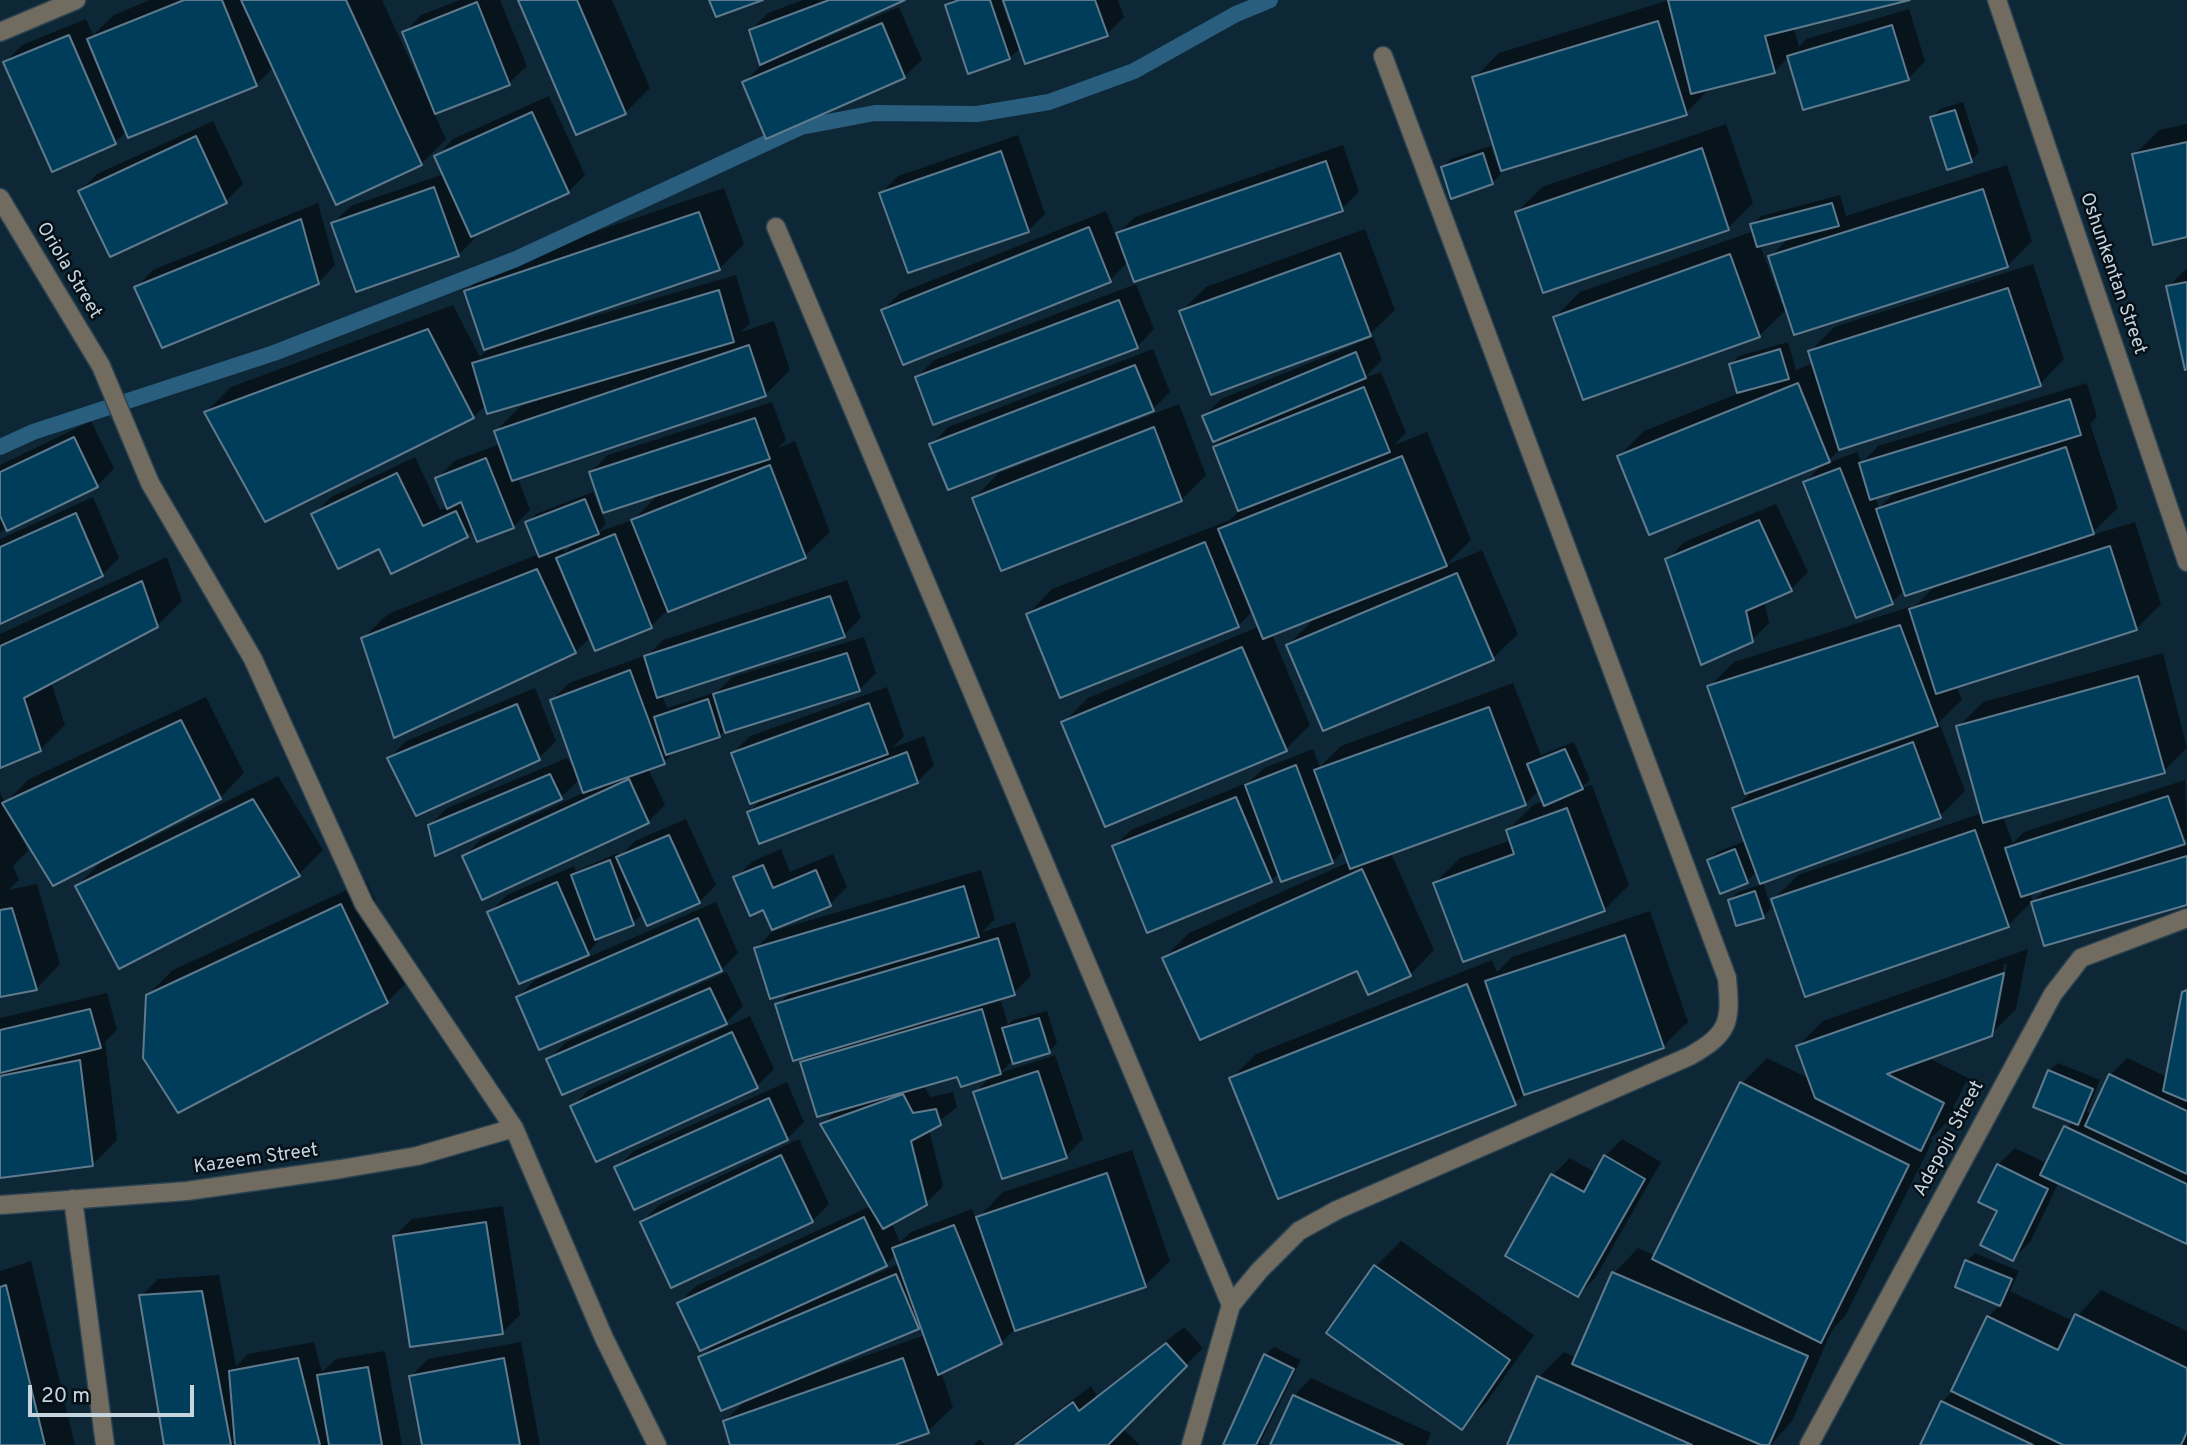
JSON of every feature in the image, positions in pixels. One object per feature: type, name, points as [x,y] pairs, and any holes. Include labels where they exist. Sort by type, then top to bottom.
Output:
[{"type":"street","points":[[0,32],[76,0]]},
{"type":"street","name":"Oshunkentan Street","points":[[1997,0],[2187,562]]},
{"type":"street","points":[[1191,1445],[1231,1305],[1259,1271],[1299,1231],[1337,1210],[1690,1056],[1717,1040],[1730,1012],[1727,978],[1383,56]]},
{"type":"street","name":"Oriola Street","points":[[0,198],[101,366],[150,483],[253,659],[364,904],[514,1128],[604,1338],[657,1445]]},
{"type":"street","points":[[776,227],[1231,1305]]},
{"type":"street","name":"Adepoju Street","points":[[1809,1445],[2053,994],[2081,958],[2187,918]]},
{"type":"street","name":"Kazeem Street","points":[[0,1205],[187,1191],[341,1169],[417,1156],[514,1128]]},
{"type":"street","points":[[73,1199],[105,1445]]},
{"type":"building","points":[[184,0],[222,0],[257,86],[128,138],[87,39]]},
{"type":"building","points":[[241,0],[346,0],[422,165],[336,205]]},
{"type":"building","points":[[518,0],[577,0],[626,114],[576,135]]},
{"type":"building","points":[[709,0],[763,0],[716,17]]},
{"type":"building","points":[[829,0],[905,0],[760,65],[749,30]]},
{"type":"building","points":[[959,0],[990,0],[1010,59],[968,74],[945,5]]},
{"type":"building","points":[[1003,0],[1095,0],[1108,36],[1025,64]]},
{"type":"building","points":[[1668,0],[1910,0],[1765,36],[1775,73],[1691,94]]},
{"type":"building","points":[[477,2],[510,85],[435,114],[402,32]]},
{"type":"building","points":[[1658,21],[1687,115],[1501,171],[1472,77]]},
{"type":"building","points":[[882,23],[905,78],[766,139],[742,82]]},
{"type":"building","points":[[1892,25],[1909,80],[1803,110],[1787,56]]},
{"type":"building","points":[[69,35],[116,144],[52,172],[3,62]]},
{"type":"building","points":[[1955,110],[1972,162],[1947,170],[1930,117]]},
{"type":"building","points":[[532,112],[569,193],[471,237],[434,156]]},
{"type":"building","points":[[196,136],[227,203],[110,257],[78,191]]},
{"type":"building","points":[[2187,142],[2187,237],[2153,245],[2132,154]]},
{"type":"building","points":[[1702,148],[1729,230],[1543,293],[1515,212]]},
{"type":"building","points":[[1001,151],[1029,232],[908,273],[879,193]]},
{"type":"building","points":[[1483,153],[1493,184],[1451,199],[1441,167]]},
{"type":"building","points":[[1326,161],[1343,211],[1134,282],[1116,233]]},
{"type":"building","points":[[434,187],[459,256],[356,292],[331,223]]},
{"type":"building","points":[[1983,189],[2008,267],[1794,335],[1768,256]]},
{"type":"building","points":[[1832,203],[1839,226],[1757,247],[1750,224]]},
{"type":"building","points":[[699,212],[720,270],[484,350],[464,291]]},
{"type":"building","points":[[301,219],[319,284],[162,348],[134,287]]},
{"type":"building","points":[[1089,227],[1111,282],[903,365],[881,310]]},
{"type":"building","points":[[1340,253],[1371,336],[1211,395],[1179,311]]},
{"type":"building","points":[[1730,254],[1760,337],[1583,400],[1553,317]]},
{"type":"building","points":[[2187,282],[2187,369],[2185,370],[2166,286]]},
{"type":"building","points":[[2008,288],[2041,386],[1839,450],[1808,351]]},
{"type":"building","points":[[719,290],[734,342],[487,414],[472,363]]},
{"type":"building","points":[[1119,300],[1138,348],[933,425],[915,377]]},
{"type":"building","points":[[428,329],[474,418],[265,522],[204,412]]},
{"type":"building","points":[[749,345],[766,396],[512,481],[494,431]]},
{"type":"building","points":[[1780,349],[1789,379],[1737,393],[1729,364]]},
{"type":"building","points":[[1356,352],[1366,378],[1213,442],[1202,416]]},
{"type":"building","points":[[1135,365],[1154,411],[948,490],[929,444]]},
{"type":"building","points":[[1798,383],[1830,462],[1649,535],[1617,456]]},
{"type":"building","points":[[1364,387],[1390,452],[1238,511],[1213,447]]},
{"type":"building","points":[[2070,399],[2081,435],[1870,500],[1859,463]]},
{"type":"building","points":[[755,418],[770,459],[603,513],[589,472]]},
{"type":"building","points":[[1154,427],[1182,501],[1001,571],[972,498]]},
{"type":"building","points":[[74,437],[98,487],[7,531],[0,516],[0,472]]},
{"type":"building","points":[[2066,447],[2094,534],[1905,596],[1876,509]]},
{"type":"building","points":[[1402,456],[1447,566],[1263,639],[1218,529]]},
{"type":"building","points":[[486,458],[514,528],[477,542],[461,502],[447,509],[435,478]]},
{"type":"building","points":[[770,465],[806,558],[668,612],[631,520]]},
{"type":"building","points":[[1840,468],[1893,604],[1856,618],[1803,482]]},
{"type":"building","points":[[397,473],[423,526],[456,511],[468,537],[391,574],[379,549],[338,569],[311,514]]},
{"type":"building","points":[[585,499],[599,534],[539,557],[525,522]]},
{"type":"building","points":[[76,513],[103,576],[0,624],[0,547]]},
{"type":"building","points":[[1759,520],[1792,591],[1746,611],[1753,642],[1701,665],[1665,559]]},
{"type":"building","points":[[615,534],[652,628],[595,651],[556,558]]},
{"type":"building","points":[[1205,542],[1239,627],[1060,698],[1026,614]]},
{"type":"building","points":[[2110,546],[2137,630],[1936,694],[1909,609]]},
{"type":"building","points":[[537,569],[576,653],[394,738],[361,638]]},
{"type":"building","points":[[1457,573],[1494,660],[1323,731],[1286,645]]},
{"type":"building","points":[[142,581],[158,627],[24,698],[41,751],[0,768],[0,646]]},
{"type":"building","points":[[830,596],[845,637],[657,698],[644,656]]},
{"type":"building","points":[[1900,625],[1938,726],[1745,794],[1707,686]]},
{"type":"building","points":[[1242,647],[1287,751],[1105,827],[1061,722]]},
{"type":"building","points":[[847,653],[860,691],[725,733],[713,694]]},
{"type":"building","points":[[630,670],[665,764],[583,793],[550,700]]},
{"type":"building","points":[[2138,676],[2165,773],[1983,823],[1956,726]]},
{"type":"building","points":[[708,699],[720,737],[666,755],[654,717]]},
{"type":"building","points":[[869,703],[888,754],[750,804],[731,753]]},
{"type":"building","points":[[517,704],[540,760],[416,816],[387,758]]},
{"type":"building","points":[[1489,707],[1526,805],[1350,869],[1314,770]]},
{"type":"building","points":[[181,720],[221,799],[53,886],[2,803]]},
{"type":"building","points":[[1913,742],[1941,818],[1760,884],[1732,808]]},
{"type":"building","points":[[1565,749],[1583,789],[1544,806],[1527,764]]},
{"type":"building","points":[[907,752],[918,783],[759,844],[747,812]]},
{"type":"building","points":[[1296,765],[1333,863],[1281,882],[1245,785]]},
{"type":"building","points":[[550,774],[562,799],[435,856],[428,825]]},
{"type":"building","points":[[629,779],[649,823],[482,900],[462,856]]},
{"type":"building","points":[[2168,796],[2185,844],[2021,897],[2005,848]]},
{"type":"building","points":[[1236,797],[1272,882],[1147,933],[1112,846]]},
{"type":"building","points":[[253,799],[300,876],[119,969],[75,886]]},
{"type":"building","points":[[1567,808],[1605,911],[1463,962],[1433,883],[1514,854],[1506,830]]},
{"type":"building","points":[[1975,830],[2009,927],[1805,997],[1771,899]]},
{"type":"building","points":[[669,835],[700,903],[647,926],[616,857]]},
{"type":"building","points":[[1735,849],[1748,883],[1720,894],[1707,860]]},
{"type":"building","points":[[2187,856],[2187,905],[2044,946],[2031,902]]},
{"type":"building","points":[[610,860],[634,925],[595,940],[571,875]]},
{"type":"building","points":[[763,865],[773,888],[816,870],[831,906],[772,930],[763,910],[750,916],[733,877]]},
{"type":"building","points":[[1362,869],[1411,976],[1368,995],[1357,971],[1200,1040],[1162,958]]},
{"type":"building","points":[[557,882],[589,955],[519,984],[487,912]]},
{"type":"building","points":[[964,886],[979,937],[770,999],[754,948]]},
{"type":"building","points":[[1755,891],[1764,918],[1736,926],[1728,900]]},
{"type":"building","points":[[341,904],[388,1003],[178,1113],[143,1058],[146,995]]},
{"type":"building","points":[[12,908],[37,990],[0,997],[0,910]]},
{"type":"building","points":[[698,918],[722,971],[539,1050],[516,997]]},
{"type":"building","points":[[1625,935],[1664,1048],[1524,1095],[1485,981]]},
{"type":"building","points":[[998,938],[1015,995],[793,1061],[775,1004]]},
{"type":"building","points":[[2004,973],[1992,1036],[1887,1074],[1944,1103],[1921,1151],[1815,1098],[1796,1046]]},
{"type":"building","points":[[1467,984],[1516,1105],[1278,1199],[1229,1078]]},
{"type":"building","points":[[710,988],[727,1024],[562,1095],[546,1059]]},
{"type":"building","points":[[2187,990],[2187,1101],[2163,1091],[2182,992]]},
{"type":"building","points":[[90,1009],[101,1048],[0,1073],[0,1030]]},
{"type":"building","points":[[982,1009],[1001,1074],[961,1087],[957,1077],[817,1117],[800,1062]]},
{"type":"building","points":[[1039,1018],[1050,1053],[1013,1064],[1002,1028]]},
{"type":"building","points":[[732,1032],[758,1088],[596,1162],[570,1106]]},
{"type":"building","points":[[80,1060],[93,1166],[0,1178],[0,1076]]},
{"type":"building","points":[[2048,1070],[2093,1089],[2078,1125],[2033,1107]]},
{"type":"building","points":[[1038,1071],[1067,1158],[1002,1179],[973,1092]]},
{"type":"building","points":[[2109,1074],[2187,1111],[2187,1174],[2085,1126]]},
{"type":"building","points":[[1740,1082],[1909,1165],[1821,1343],[1652,1259]]},
{"type":"building","points":[[903,1094],[913,1113],[936,1109],[941,1125],[911,1141],[927,1205],[883,1229],[820,1124]]},
{"type":"building","points":[[769,1098],[788,1140],[634,1210],[614,1167]]},
{"type":"building","points":[[2064,1126],[2187,1184],[2187,1244],[2040,1175]]},
{"type":"building","points":[[781,1155],[813,1222],[671,1288],[640,1222]]},
{"type":"building","points":[[1604,1155],[1645,1179],[1578,1297],[1505,1256],[1551,1174],[1584,1192]]},
{"type":"building","points":[[1997,1164],[2048,1189],[2013,1261],[1980,1245],[1997,1211],[1978,1202]]},
{"type":"building","points":[[1107,1173],[1146,1287],[1015,1331],[976,1217]]},
{"type":"building","points":[[864,1217],[887,1266],[700,1351],[677,1303]]},
{"type":"building","points":[[486,1222],[503,1334],[410,1347],[393,1236]]},
{"type":"building","points":[[954,1225],[1002,1344],[938,1375],[892,1248]]},
{"type":"building","points":[[1965,1260],[2012,1279],[2000,1306],[1955,1287]]},
{"type":"building","points":[[1374,1265],[1510,1360],[1462,1430],[1326,1333]]},
{"type":"building","points":[[1612,1272],[1808,1356],[1769,1445],[1761,1445],[1572,1364]]},
{"type":"building","points":[[896,1274],[919,1329],[721,1411],[698,1357]]},
{"type":"building","points":[[6,1285],[45,1445],[0,1445],[0,1287]]},
{"type":"building","points":[[202,1291],[231,1445],[164,1445],[139,1295]]},
{"type":"building","points":[[2075,1314],[2187,1368],[2187,1432],[2181,1445],[2063,1445],[1951,1391],[1987,1316],[2058,1350]]},
{"type":"building","points":[[1166,1343],[1187,1366],[1108,1445],[1015,1445],[1073,1402],[1079,1411]]},
{"type":"building","points":[[1264,1354],[1294,1369],[1256,1445],[1223,1445]]},
{"type":"building","points":[[298,1358],[320,1445],[235,1445],[229,1371]]},
{"type":"building","points":[[504,1358],[520,1445],[422,1445],[409,1376]]},
{"type":"building","points":[[903,1358],[929,1433],[895,1445],[730,1445],[723,1421]]},
{"type":"building","points":[[368,1367],[382,1445],[329,1445],[317,1375]]},
{"type":"building","points":[[1537,1376],[1692,1445],[1507,1445]]},
{"type":"building","points":[[1293,1395],[1403,1445],[1270,1445]]},
{"type":"building","points":[[1941,1401],[2033,1445],[1920,1445]]},
{"type":"waterway","points":[[0,447],[33,432],[274,353],[516,259],[801,127],[875,113],[977,114],[1049,102],[1134,71],[1236,14],[1270,0]]}]
